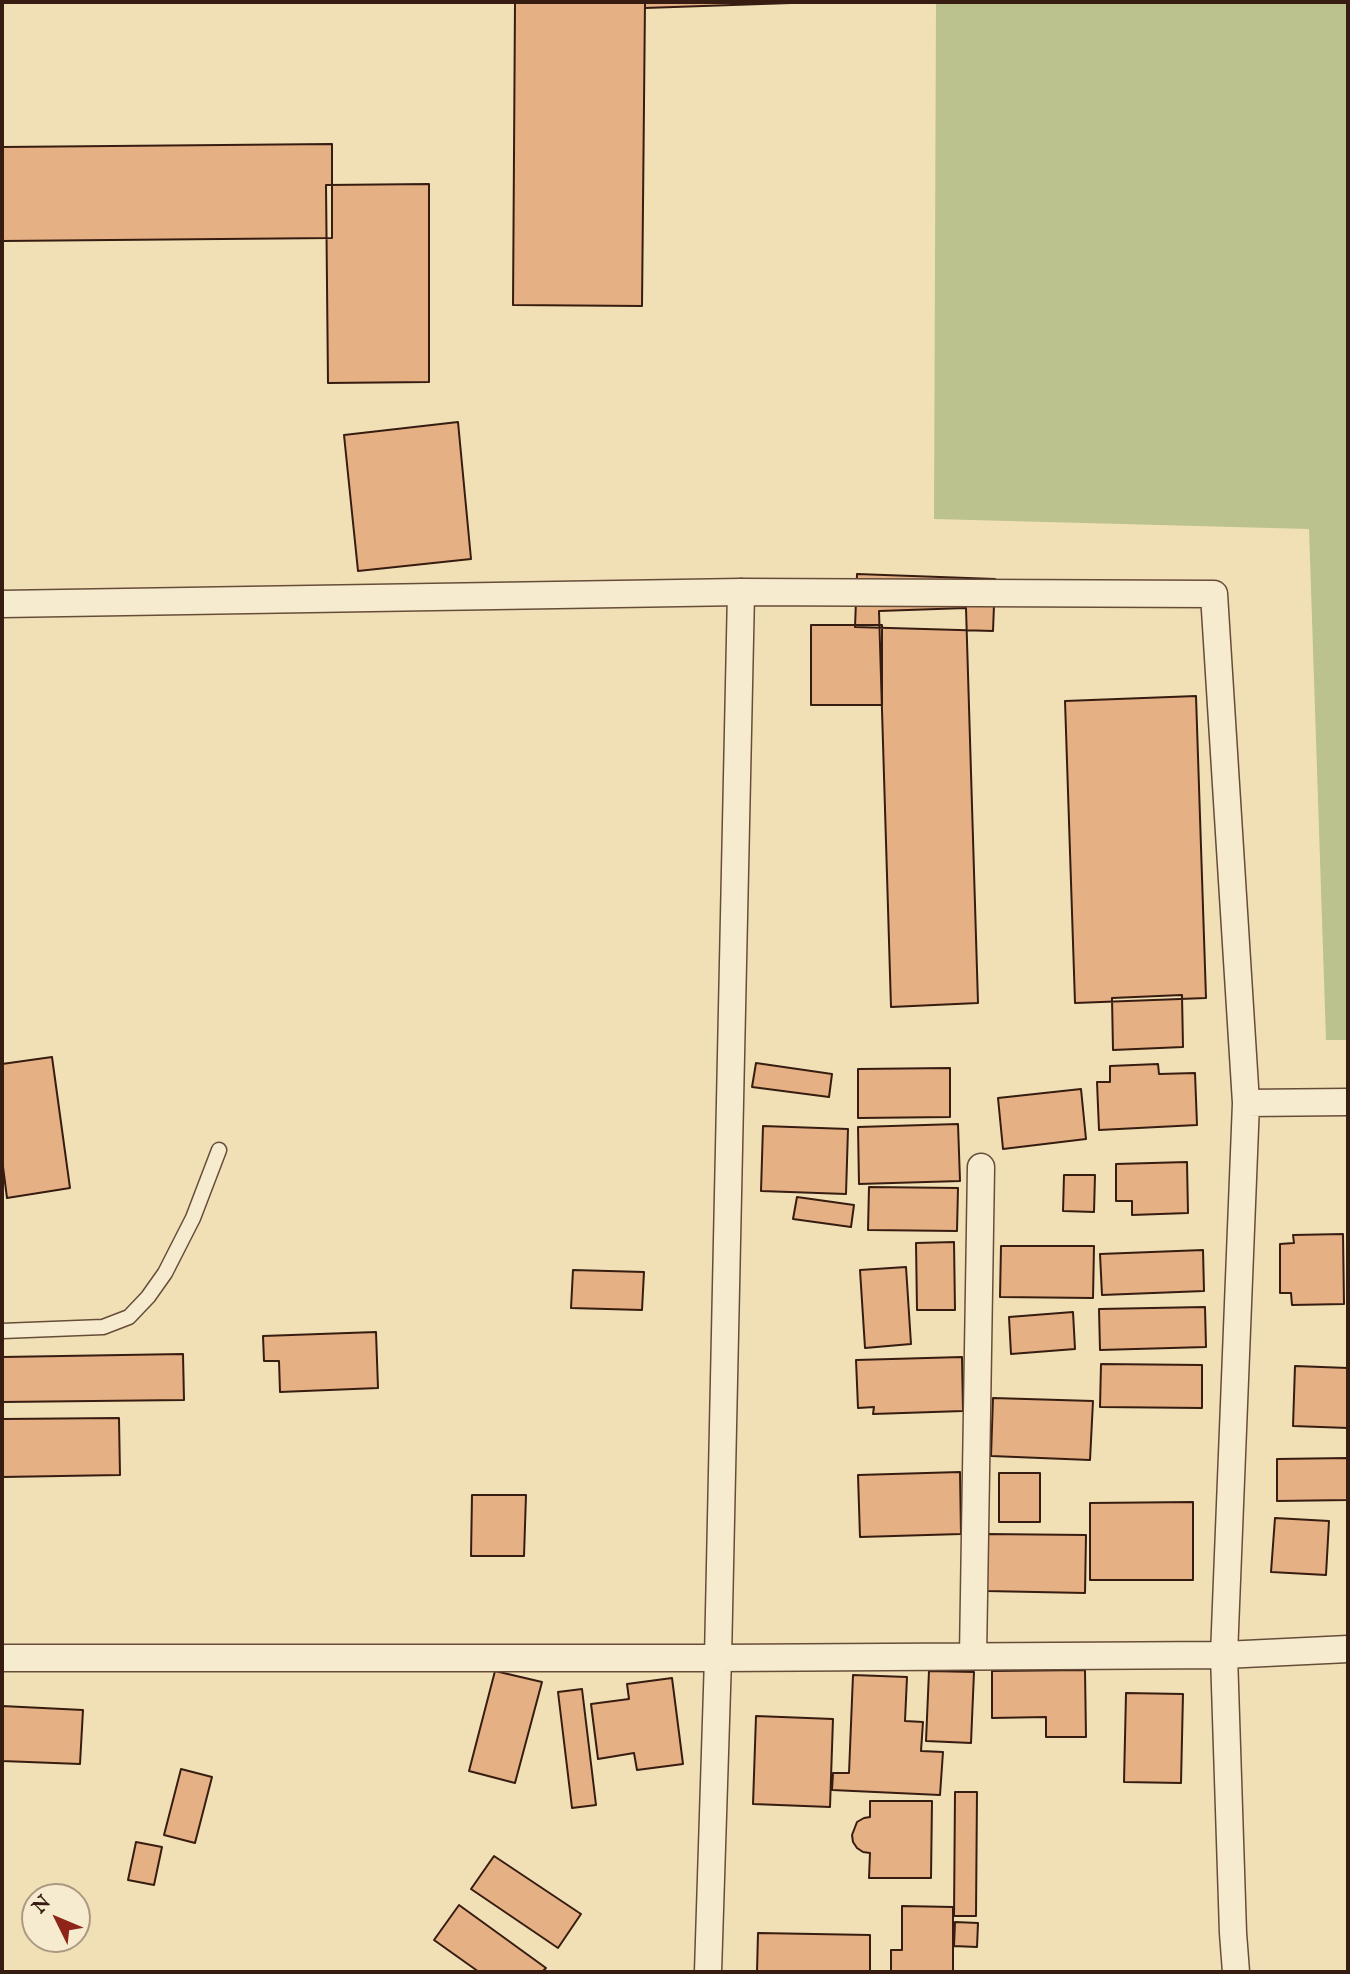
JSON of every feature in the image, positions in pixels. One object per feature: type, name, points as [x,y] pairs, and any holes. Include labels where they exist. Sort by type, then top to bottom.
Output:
[{"type":"street","points":[[708,1972],[718,1658],[741,592]]},
{"type":"street","points":[[2,604],[741,592],[1214,594],[1246,1103],[1224,1655],[1236,1972]]},
{"type":"street","points":[[1246,1103],[1348,1102]]},
{"type":"street","points":[[973,1656],[981,1167]]},
{"type":"street","points":[[2,1658],[1224,1655],[1348,1649]]},
{"type":"lane","points":[[2,1331],[103,1327],[129,1317],[148,1297],[164,1273],[193,1218],[219,1150]]},
{"type":"green space","points":[[936,2],[1348,2],[1348,1040],[1326,1040],[1309,529],[934,519]]},
{"type":"building","points":[[515,2],[645,2],[642,306],[513,305]]},
{"type":"building","points":[[645,2],[820,2],[645,8]]},
{"type":"building","points":[[332,144],[332,238],[2,241],[2,147]]},
{"type":"building","points":[[429,184],[429,382],[328,383],[326,185]]},
{"type":"building","points":[[458,422],[471,559],[358,571],[344,435]]},
{"type":"building","points":[[857,574],[995,579],[993,631],[855,627]]},
{"type":"building","points":[[966,608],[978,1003],[891,1007],[879,611]]},
{"type":"building","points":[[811,625],[882,625],[882,705],[811,705]]},
{"type":"building","points":[[1196,696],[1206,998],[1075,1003],[1065,701]]},
{"type":"building","points":[[1182,995],[1183,1047],[1113,1050],[1112,998]]},
{"type":"building","points":[[52,1057],[70,1188],[7,1198],[2,1159],[2,1064]]},
{"type":"building","points":[[756,1063],[832,1074],[829,1097],[752,1087]]},
{"type":"building","points":[[1158,1064],[1159,1074],[1195,1073],[1197,1125],[1099,1130],[1097,1082],[1110,1082],[1110,1066]]},
{"type":"building","points":[[950,1068],[950,1117],[858,1118],[858,1069]]},
{"type":"building","points":[[1081,1089],[1086,1139],[1003,1149],[998,1098]]},
{"type":"building","points":[[958,1124],[960,1181],[859,1184],[858,1127]]},
{"type":"building","points":[[763,1126],[848,1129],[846,1194],[761,1191]]},
{"type":"building","points":[[1187,1162],[1188,1213],[1132,1215],[1132,1201],[1116,1201],[1116,1164]]},
{"type":"building","points":[[1064,1175],[1095,1175],[1094,1212],[1063,1211]]},
{"type":"building","points":[[869,1187],[958,1188],[957,1231],[868,1230]]},
{"type":"building","points":[[797,1197],[854,1205],[851,1227],[793,1219]]},
{"type":"building","points":[[1343,1234],[1344,1304],[1292,1305],[1291,1293],[1280,1293],[1280,1244],[1294,1243],[1293,1235]]},
{"type":"building","points":[[954,1242],[955,1310],[917,1310],[916,1243]]},
{"type":"building","points":[[1001,1246],[1094,1246],[1093,1298],[1000,1297]]},
{"type":"building","points":[[1203,1250],[1204,1291],[1102,1295],[1100,1254]]},
{"type":"building","points":[[906,1267],[911,1344],[865,1348],[860,1270]]},
{"type":"building","points":[[573,1270],[644,1272],[642,1310],[571,1308]]},
{"type":"building","points":[[1205,1307],[1206,1347],[1100,1350],[1099,1309]]},
{"type":"building","points":[[1073,1312],[1075,1349],[1011,1354],[1009,1317]]},
{"type":"building","points":[[376,1332],[378,1388],[280,1392],[279,1361],[264,1361],[263,1336]]},
{"type":"building","points":[[183,1354],[184,1400],[2,1402],[2,1357]]},
{"type":"building","points":[[962,1357],[963,1411],[873,1414],[874,1407],[858,1408],[856,1360]]},
{"type":"building","points":[[1101,1364],[1202,1365],[1202,1408],[1100,1407]]},
{"type":"building","points":[[1295,1366],[1348,1368],[1348,1428],[1293,1426]]},
{"type":"building","points":[[993,1398],[1093,1401],[1090,1460],[991,1456]]},
{"type":"building","points":[[119,1418],[120,1475],[2,1477],[2,1419]]},
{"type":"building","points":[[1348,1458],[1348,1500],[1277,1501],[1277,1459]]},
{"type":"building","points":[[960,1472],[961,1534],[860,1537],[858,1475]]},
{"type":"building","points":[[999,1473],[1040,1473],[1040,1522],[999,1522]]},
{"type":"building","points":[[472,1495],[526,1495],[524,1556],[471,1556]]},
{"type":"building","points":[[1193,1502],[1193,1580],[1090,1580],[1090,1503]]},
{"type":"building","points":[[1275,1518],[1329,1521],[1326,1575],[1271,1572]]},
{"type":"building","points":[[986,1534],[1086,1535],[1085,1593],[986,1591]]},
{"type":"building","points":[[1085,1670],[1086,1737],[1046,1737],[1046,1717],[992,1718],[992,1671]]},
{"type":"building","points":[[495,1671],[542,1682],[515,1783],[469,1771]]},
{"type":"building","points":[[929,1671],[974,1672],[971,1743],[926,1741]]},
{"type":"building","points":[[853,1675],[907,1677],[905,1721],[923,1722],[921,1751],[943,1752],[940,1795],[832,1790],[833,1773],[849,1773]]},
{"type":"building","points":[[672,1678],[683,1764],[637,1770],[634,1753],[598,1759],[591,1704],[629,1699],[627,1684]]},
{"type":"building","points":[[582,1689],[596,1805],[572,1808],[558,1692]]},
{"type":"building","points":[[1126,1693],[1183,1694],[1181,1783],[1124,1782]]},
{"type":"building","points":[[2,1706],[83,1710],[80,1764],[2,1761]]},
{"type":"building","points":[[756,1716],[833,1719],[830,1807],[753,1804]]},
{"type":"building","points":[[181,1769],[212,1777],[195,1843],[164,1835]]},
{"type":"building","points":[[955,1792],[977,1792],[976,1916],[954,1916]]},
{"type":"building","points":[[870,1801],[932,1801],[931,1878],[869,1878],[870,1853],[857,1848],[852,1835],[857,1822],[870,1817]]},
{"type":"building","points":[[136,1842],[162,1847],[154,1885],[128,1880]]},
{"type":"building","points":[[494,1856],[581,1914],[558,1948],[471,1889]]},
{"type":"building","points":[[459,1905],[546,1968],[542,1972],[479,1972],[434,1940]]},
{"type":"building","points":[[902,1906],[953,1907],[953,1972],[891,1972],[891,1950],[902,1950]]},
{"type":"building","points":[[955,1922],[978,1923],[977,1947],[954,1946]]},
{"type":"building","points":[[758,1933],[870,1935],[870,1972],[757,1972]]}]
